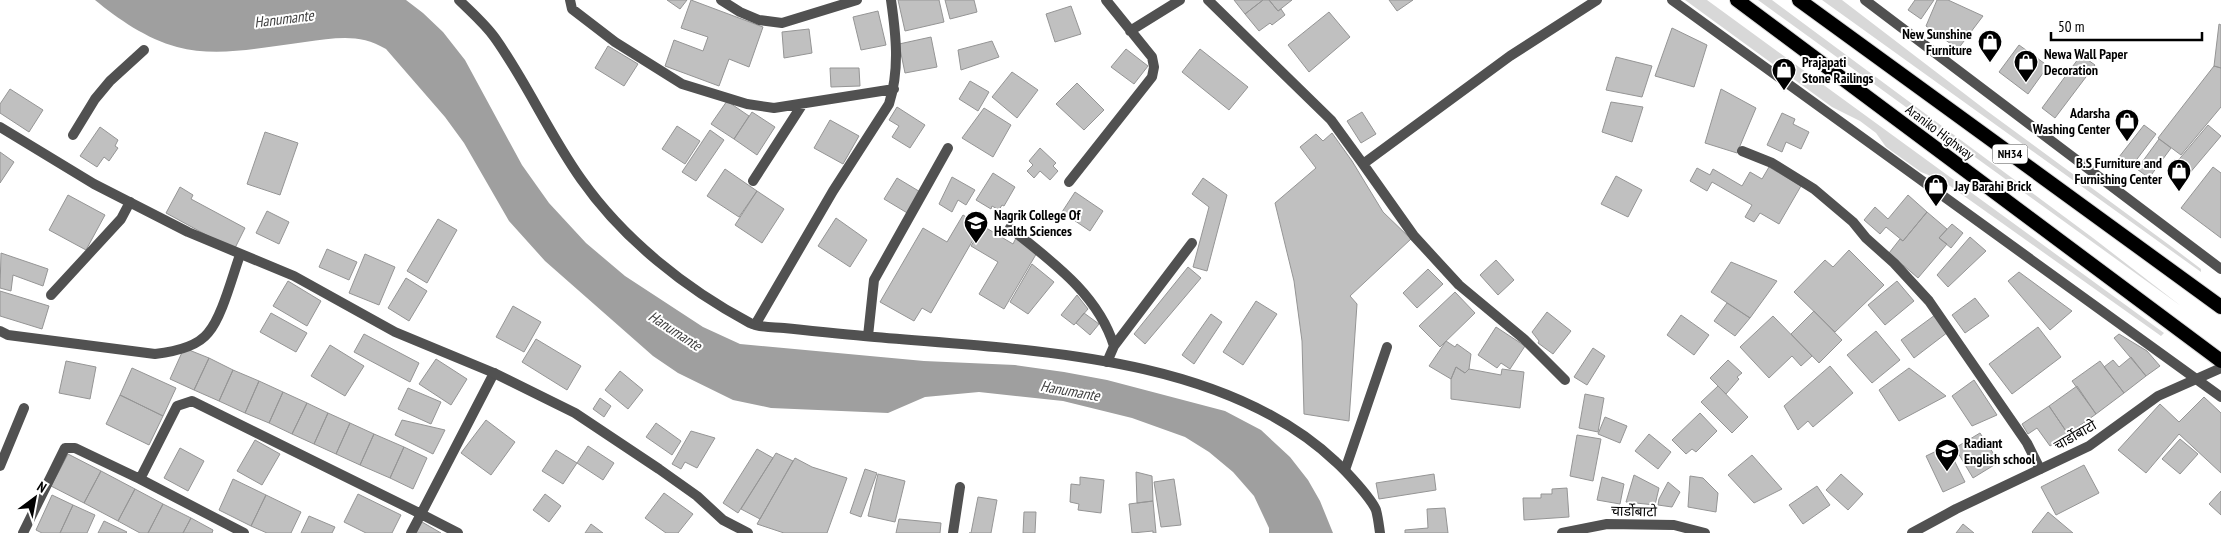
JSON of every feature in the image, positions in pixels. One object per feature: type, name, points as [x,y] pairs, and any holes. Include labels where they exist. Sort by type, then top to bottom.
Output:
[{"type":"highway","name":"Araniko Highway","points":[[1737,0],[2221,361]]},
{"type":"highway","name":"Araniko Highway","points":[[1799,0],[2221,307]]},
{"type":"street","points":[[459,0],[494,36],[582,180],[618,223],[658,260],[713,303],[755,325],[1029,351],[1107,362],[1169,375],[1225,394],[1269,413],[1299,431],[1345,470],[1375,509],[1380,533]]},
{"type":"street","points":[[570,0],[572,9],[615,42],[682,84],[748,104],[774,108],[894,89]]},
{"type":"street","points":[[721,0],[740,12],[759,20],[782,23],[857,0]]},
{"type":"street","points":[[755,325],[834,191],[889,104],[894,89],[897,44],[891,0]]},
{"type":"street","points":[[1069,182],[1152,77],[1154,67],[1152,58],[1106,0]]},
{"type":"street","points":[[1130,31],[1180,0]]},
{"type":"street","points":[[1208,0],[1331,120],[1414,236],[1459,284],[1524,339],[1565,380]]},
{"type":"street","points":[[1363,164],[1510,56],[1597,0]]},
{"type":"street","points":[[1672,0],[2221,397]]},
{"type":"street","points":[[1865,0],[2221,269]]},
{"type":"street","points":[[73,135],[95,99],[105,87],[144,50]]},
{"type":"street","points":[[753,181],[802,105]]},
{"type":"street","points":[[0,127],[94,184],[188,232],[294,276],[395,332],[494,373],[575,413],[674,480],[723,520],[748,533]]},
{"type":"street","points":[[868,336],[874,280],[948,148]]},
{"type":"street","points":[[1742,151],[1772,163],[1814,189],[1853,222],[1866,238],[1894,263],[1929,301],[2027,443],[2040,470]]},
{"type":"street","points":[[51,295],[121,218],[130,202]]},
{"type":"street","points":[[1010,228],[1066,274],[1087,296],[1110,331],[1114,346]]},
{"type":"street","points":[[1107,362],[1114,346],[1192,243]]},
{"type":"street","points":[[0,331],[8,335],[155,354],[180,349],[207,335],[214,324],[240,255]]},
{"type":"street","points":[[1345,470],[1387,347]]},
{"type":"street","name":"चार्डोबाटो","points":[[1912,533],[1956,509],[2089,446],[2158,396],[2221,368]]},
{"type":"street","points":[[411,533],[494,373]]},
{"type":"street","points":[[140,479],[177,406],[192,401],[458,533]]},
{"type":"street","points":[[0,466],[24,408]]},
{"type":"street","points":[[23,533],[65,448],[75,448],[140,479],[244,533]]},
{"type":"street","points":[[953,533],[960,488]]},
{"type":"street","name":"चार्डोबाटो","points":[[1562,533],[1607,524],[1674,526],[1705,533]]},
{"type":"shaded area","points":[[1685,0],[1707,0],[2164,333],[2161,336],[1943,181],[1921,172],[1886,147],[1876,133],[1860,121],[1832,107]]},
{"type":"shaded area","points":[[1758,0],[1772,0],[2093,238],[2181,306]]},
{"type":"shaded area","points":[[1822,0],[1842,0],[1987,111],[2172,247],[2201,269],[2201,272]]},
{"type":"water","name":"Hanumante","points":[[95,0],[406,0],[443,32],[465,60],[522,165],[549,203],[586,243],[625,276],[703,327],[740,344],[924,361],[1015,365],[1064,372],[1107,380],[1225,411],[1261,430],[1290,457],[1308,480],[1320,501],[1333,533],[1269,533],[1269,528],[1254,496],[1233,472],[1209,452],[1185,437],[1132,418],[1063,401],[979,392],[925,397],[888,413],[771,408],[733,400],[678,373],[653,356],[545,261],[509,221],[464,143],[445,117],[386,49],[366,41],[347,38],[241,51],[209,52],[193,50],[177,47],[144,34]]},
{"type":"building","points":[[667,0],[687,0],[680,9]]},
{"type":"building","points":[[691,0],[763,27],[749,67],[729,59],[719,86],[665,66],[674,40],[703,51],[708,37],[681,28]]},
{"type":"building","points":[[898,0],[939,0],[944,22],[905,31]]},
{"type":"building","points":[[945,0],[974,0],[977,12],[950,19]]},
{"type":"building","points":[[1234,0],[1263,0],[1245,14]]},
{"type":"building","points":[[1263,0],[1269,0],[1278,11],[1281,9],[1285,15],[1272,25],[1270,23],[1259,31],[1245,14]]},
{"type":"building","points":[[1269,0],[1292,0],[1278,11]]},
{"type":"building","points":[[1389,0],[1413,0],[1397,11]]},
{"type":"building","points":[[1915,0],[1934,0],[1921,19],[1908,10]]},
{"type":"building","points":[[1937,0],[1948,0],[1983,16],[1958,49],[1926,26]]},
{"type":"building","points":[[1071,6],[1081,34],[1055,42],[1046,14]]},
{"type":"building","points":[[878,11],[886,45],[861,50],[853,17]]},
{"type":"building","points":[[1329,12],[1350,37],[1309,72],[1288,45]]},
{"type":"building","points":[[2219,24],[2221,25],[2221,68],[2214,66]]},
{"type":"building","points":[[1672,28],[1707,45],[1694,87],[1655,76]]},
{"type":"building","points":[[809,29],[812,53],[784,58],[782,32]]},
{"type":"building","points":[[931,37],[937,67],[905,73],[899,44]]},
{"type":"building","points":[[992,41],[999,57],[961,70],[958,50]]},
{"type":"building","points":[[2019,45],[2048,66],[2028,94],[1999,72]]},
{"type":"building","points":[[608,46],[638,64],[624,86],[595,68]]},
{"type":"building","points":[[1126,49],[1148,66],[1134,84],[1111,67]]},
{"type":"building","points":[[1200,49],[1248,87],[1229,110],[1182,72]]},
{"type":"building","points":[[2081,55],[2095,65],[2055,118],[2042,108]]},
{"type":"building","points":[[1616,57],[1652,66],[1642,97],[1606,90]]},
{"type":"building","points":[[2214,66],[2221,68],[2221,107],[2181,155],[2158,138]]},
{"type":"building","points":[[830,68],[859,68],[860,86],[831,87]]},
{"type":"building","points":[[1012,72],[1038,90],[1017,118],[992,97]]},
{"type":"building","points":[[970,81],[989,92],[978,111],[959,99]]},
{"type":"building","points":[[1077,83],[1104,110],[1084,130],[1056,104]]},
{"type":"building","points":[[10,89],[43,110],[29,132],[0,113],[0,104]]},
{"type":"building","points":[[1721,89],[1756,108],[1737,153],[1705,143]]},
{"type":"building","points":[[727,101],[749,116],[734,139],[711,124]]},
{"type":"building","points":[[1611,102],[1643,107],[1632,142],[1602,132]]},
{"type":"building","points":[[897,107],[925,125],[910,148],[892,137],[899,126],[889,120]]},
{"type":"building","points":[[984,108],[1011,125],[993,157],[962,138]]},
{"type":"building","points":[[752,112],[775,127],[757,155],[734,139]]},
{"type":"building","points":[[1362,112],[1376,134],[1361,143],[1347,121]]},
{"type":"building","points":[[1782,113],[1795,119],[1793,124],[1809,132],[1801,149],[1786,142],[1782,152],[1767,145]]},
{"type":"building","points":[[830,120],[859,136],[843,164],[814,148]]},
{"type":"building","points":[[2144,125],[2156,134],[2131,167],[2119,157]]},
{"type":"building","points":[[2208,125],[2221,136],[2183,181],[2170,170]]},
{"type":"building","points":[[677,126],[700,141],[685,164],[662,149]]},
{"type":"building","points":[[100,127],[118,140],[115,146],[118,148],[109,161],[104,157],[97,167],[80,156]]},
{"type":"building","points":[[710,130],[724,140],[696,181],[682,172]]},
{"type":"building","points":[[265,132],[298,143],[280,195],[247,184]]},
{"type":"building","points":[[1332,133],[1352,161],[1383,212],[1411,239],[1350,296],[1357,304],[1349,421],[1304,414],[1302,341],[1294,281],[1275,203],[1316,168],[1300,147],[1316,134],[1323,141]]},
{"type":"building","points":[[2159,139],[2171,148],[2149,178],[2137,169]]},
{"type":"building","points":[[1040,148],[1056,163],[1053,166],[1058,171],[1050,180],[1040,171],[1034,178],[1027,171],[1033,165],[1029,161]]},
{"type":"building","points":[[0,152],[14,162],[0,183]]},
{"type":"building","points":[[1769,167],[1801,186],[1779,224],[1760,213],[1754,222],[1745,217],[1752,205],[1712,182],[1707,191],[1690,181],[1697,168],[1710,175],[1713,169],[1742,186],[1750,172],[1762,179]]},
{"type":"building","points":[[2213,167],[2221,173],[2221,238],[2181,208]]},
{"type":"building","points":[[725,169],[757,191],[739,217],[707,196]]},
{"type":"building","points":[[993,173],[1015,187],[1004,206],[1002,205],[999,210],[992,206],[991,209],[976,200]]},
{"type":"building","points":[[1616,176],[1642,190],[1628,217],[1601,204]]},
{"type":"building","points":[[952,177],[975,190],[966,205],[958,200],[952,212],[939,204]]},
{"type":"building","points":[[897,178],[922,193],[909,214],[884,199]]},
{"type":"building","points":[[1203,178],[1227,195],[1207,271],[1193,267],[1209,207],[1192,194]]},
{"type":"building","points":[[180,187],[193,195],[191,199],[245,228],[234,250],[166,213]]},
{"type":"building","points":[[757,191],[784,209],[762,243],[735,225]]},
{"type":"building","points":[[1075,192],[1103,211],[1090,231],[1062,212]]},
{"type":"building","points":[[68,195],[105,215],[86,250],[49,230]]},
{"type":"building","points":[[1908,195],[1927,212],[1903,241],[1886,227],[1880,234],[1864,220],[1875,207],[1888,219]]},
{"type":"building","points":[[267,211],[289,222],[279,244],[256,233]]},
{"type":"building","points":[[1927,212],[1947,229],[1939,238],[1947,244],[1918,278],[1889,253],[1900,239],[1903,241]]},
{"type":"building","points":[[963,215],[981,226],[931,313],[922,308],[914,321],[880,302],[923,228],[947,242]]},
{"type":"building","points":[[836,218],[867,240],[850,267],[818,246]]},
{"type":"building","points":[[438,219],[457,230],[427,283],[407,271]]},
{"type":"building","points":[[1952,224],[1963,233],[1951,248],[1939,238]]},
{"type":"building","points":[[983,226],[1013,244],[1016,238],[1038,251],[1004,309],[979,294],[998,262],[971,246]]},
{"type":"building","points":[[1970,237],[1986,251],[1948,287],[1937,275]]},
{"type":"building","points":[[327,249],[357,262],[349,280],[319,267]]},
{"type":"building","points":[[1849,250],[1884,285],[1835,332],[1794,292],[1825,260],[1833,267]]},
{"type":"building","points":[[1,253],[48,269],[43,286],[13,275],[11,291],[0,288]]},
{"type":"building","points":[[365,254],[395,267],[379,305],[349,293]]},
{"type":"building","points":[[1496,260],[1514,280],[1498,295],[1480,275]]},
{"type":"building","points":[[1731,262],[1777,281],[1750,318],[1711,292]]},
{"type":"building","points":[[1032,264],[1054,282],[1028,314],[1010,302]]},
{"type":"building","points":[[1188,267],[1201,278],[1145,344],[1134,334]]},
{"type":"building","points":[[1428,269],[1443,284],[1417,308],[1403,293]]},
{"type":"building","points":[[2019,272],[2072,311],[2050,330],[2008,281]]},
{"type":"building","points":[[406,278],[427,291],[409,321],[388,308]]},
{"type":"building","points":[[288,281],[321,301],[307,326],[273,306]]},
{"type":"building","points":[[1897,281],[1914,301],[1885,325],[1868,305]]},
{"type":"building","points":[[0,291],[49,306],[42,329],[0,316]]},
{"type":"building","points":[[1455,292],[1475,313],[1440,347],[1419,326]]},
{"type":"building","points":[[1077,295],[1088,309],[1074,325],[1061,315]]},
{"type":"building","points":[[1975,298],[1989,316],[1965,333],[1952,315]]},
{"type":"building","points":[[1256,301],[1277,314],[1243,365],[1223,352]]},
{"type":"building","points":[[1727,303],[1750,318],[1735,336],[1714,321]]},
{"type":"building","points":[[513,306],[541,322],[524,352],[496,337]]},
{"type":"building","points":[[1814,311],[1842,340],[1819,363],[1791,334]]},
{"type":"building","points":[[1547,312],[1571,331],[1553,354],[1538,343],[1539,341],[1532,332]]},
{"type":"building","points":[[271,313],[307,333],[296,352],[260,332]]},
{"type":"building","points":[[1084,313],[1099,324],[1090,335],[1076,323]]},
{"type":"building","points":[[1211,314],[1222,322],[1194,364],[1182,355]]},
{"type":"building","points":[[1681,315],[1709,335],[1694,355],[1667,335]]},
{"type":"building","points":[[1935,315],[1948,332],[1914,358],[1901,340]]},
{"type":"building","points":[[1773,316],[1812,356],[1801,366],[1792,356],[1769,378],[1740,347]]},
{"type":"building","points":[[1496,327],[1525,346],[1510,369],[1501,363],[1497,368],[1478,355]]},
{"type":"building","points":[[2038,327],[2061,357],[2012,394],[1989,364]]},
{"type":"building","points":[[1876,331],[1900,360],[1872,383],[1847,355]]},
{"type":"building","points":[[364,334],[419,363],[410,382],[354,352]]},
{"type":"building","points":[[2119,334],[2147,351],[2160,366],[2146,376],[2114,338]]},
{"type":"building","points":[[536,339],[581,366],[567,390],[522,362]]},
{"type":"building","points":[[1446,341],[1455,347],[1457,344],[1471,354],[1469,369],[1465,373],[1456,367],[1451,379],[1429,366]]},
{"type":"building","points":[[330,345],[364,366],[345,396],[311,376]]},
{"type":"building","points":[[184,348],[209,358],[194,390],[170,379]]},
{"type":"building","points":[[1593,348],[1605,356],[1587,385],[1574,377]]},
{"type":"building","points":[[2131,357],[2146,376],[2124,393],[2104,367],[2113,360],[2119,367]]},
{"type":"building","points":[[209,358],[233,370],[219,401],[194,390]]},
{"type":"building","points":[[436,359],[467,379],[451,405],[419,384]]},
{"type":"building","points":[[1728,360],[1742,373],[1737,377],[1739,379],[1726,394],[1710,378]]},
{"type":"building","points":[[66,361],[96,367],[90,399],[59,393]]},
{"type":"building","points":[[2100,361],[2124,393],[2096,414],[2072,381]]},
{"type":"building","points":[[1830,366],[1853,393],[1813,427],[1808,421],[1798,430],[1784,406]]},
{"type":"building","points":[[1456,367],[1465,373],[1469,369],[1501,375],[1502,369],[1524,372],[1520,408],[1451,399],[1451,379]]},
{"type":"building","points":[[132,368],[176,388],[163,416],[120,395]]},
{"type":"building","points":[[1909,368],[1946,396],[1899,421],[1879,390]]},
{"type":"building","points":[[233,370],[259,381],[245,413],[219,401]]},
{"type":"building","points":[[620,371],[643,390],[628,409],[605,390]]},
{"type":"building","points":[[1974,380],[1997,415],[1972,426],[1952,396]]},
{"type":"building","points":[[259,381],[283,392],[269,423],[245,413]]},
{"type":"building","points":[[1718,386],[1748,417],[1732,433],[1701,402]]},
{"type":"building","points":[[2077,386],[2096,414],[2068,434],[2049,406]]},
{"type":"building","points":[[408,388],[441,402],[431,424],[398,409]]},
{"type":"building","points":[[283,392],[307,403],[292,434],[269,423]]},
{"type":"building","points":[[1585,394],[1604,398],[1598,432],[1579,428]]},
{"type":"building","points":[[120,395],[163,416],[149,445],[106,424]]},
{"type":"building","points":[[2204,397],[2221,413],[2221,473],[2179,434],[2146,473],[2118,450],[2160,404],[2179,422]]},
{"type":"building","points":[[600,398],[611,406],[604,417],[593,409]]},
{"type":"building","points":[[307,403],[328,413],[314,444],[292,434]]},
{"type":"building","points":[[2049,406],[2068,434],[2050,446],[2037,428],[2028,434],[2022,424]]},
{"type":"building","points":[[328,413],[350,423],[336,454],[314,444]]},
{"type":"building","points":[[1700,413],[1717,431],[1696,452],[1692,449],[1686,454],[1672,440]]},
{"type":"building","points":[[1605,417],[1627,426],[1620,443],[1598,434]]},
{"type":"building","points":[[402,420],[445,430],[433,454],[395,435]]},
{"type":"building","points":[[486,420],[515,442],[491,475],[461,453]]},
{"type":"building","points":[[350,423],[374,434],[360,465],[336,454]]},
{"type":"building","points":[[656,423],[681,441],[672,455],[646,437]]},
{"type":"building","points":[[691,431],[715,438],[697,468],[685,462],[681,469],[672,464]]},
{"type":"building","points":[[1980,433],[1999,462],[1973,478],[1955,448]]},
{"type":"building","points":[[374,434],[404,447],[390,478],[360,465]]},
{"type":"building","points":[[1649,434],[1671,452],[1658,469],[1635,451]]},
{"type":"building","points":[[1577,435],[1601,439],[1593,481],[1570,476]]},
{"type":"building","points":[[2180,439],[2198,454],[2180,474],[2162,459]]},
{"type":"building","points":[[255,440],[280,454],[262,485],[237,471]]},
{"type":"building","points":[[588,446],[614,463],[603,480],[577,463]]},
{"type":"building","name":"Radiant English school","points":[[1947,446],[1965,482],[1943,492],[1926,456]]},
{"type":"building","points":[[404,447],[427,458],[413,489],[390,478]]},
{"type":"building","points":[[180,448],[204,461],[188,491],[164,478]]},
{"type":"building","points":[[757,449],[773,458],[738,513],[723,503]]},
{"type":"building","points":[[556,450],[577,463],[563,484],[542,471]]},
{"type":"building","points":[[776,453],[793,461],[760,519],[741,509]]},
{"type":"building","points":[[68,454],[101,471],[84,503],[51,486]]},
{"type":"building","points":[[1752,455],[1782,489],[1754,503],[1728,475]]},
{"type":"building","points":[[795,458],[812,467],[847,478],[827,533],[784,533],[757,524]]},
{"type":"building","points":[[2084,465],[2099,493],[2056,515],[2041,487]]},
{"type":"building","points":[[865,469],[877,473],[861,517],[850,513]]},
{"type":"building","points":[[101,471],[135,489],[118,521],[84,503]]},
{"type":"building","points":[[1136,472],[1152,476],[1153,501],[1137,503]]},
{"type":"building","points":[[878,474],[905,481],[895,522],[868,516]]},
{"type":"building","points":[[1434,474],[1436,490],[1379,499],[1376,483]]},
{"type":"building","points":[[1841,474],[1863,494],[1848,510],[1826,490]]},
{"type":"building","points":[[1634,475],[1659,488],[1655,505],[1626,502]]},
{"type":"building","points":[[1690,476],[1703,478],[1718,493],[1716,512],[1688,507]]},
{"type":"building","points":[[1080,477],[1104,480],[1101,513],[1078,510],[1079,504],[1070,502],[1071,484],[1080,485]]},
{"type":"building","points":[[1602,477],[1624,484],[1620,504],[1597,500]]},
{"type":"building","points":[[233,479],[266,495],[251,526],[219,510]]},
{"type":"building","points":[[1174,479],[1181,525],[1161,527],[1154,482]]},
{"type":"building","points":[[1668,482],[1680,492],[1672,507],[1658,505]]},
{"type":"building","points":[[1817,486],[1830,505],[1803,524],[1789,505]]},
{"type":"building","points":[[1567,488],[1569,517],[1524,520],[1523,498],[1541,498],[1541,494],[1552,494],[1552,489]]},
{"type":"building","points":[[135,489],[163,504],[148,533],[140,533],[118,521]]},
{"type":"building","points":[[2221,491],[2221,515],[2209,504]]},
{"type":"building","points":[[664,493],[693,514],[678,533],[666,533],[645,518]]},
{"type":"building","points":[[358,494],[401,515],[392,533],[366,533],[344,522]]},
{"type":"building","points":[[545,494],[561,506],[549,522],[533,510]]},
{"type":"building","points":[[52,495],[73,505],[60,533],[42,533],[36,530]]},
{"type":"building","points":[[266,495],[301,512],[291,533],[267,533],[251,526]]},
{"type":"building","points":[[978,497],[997,500],[991,533],[971,533]]},
{"type":"building","points":[[1153,501],[1156,533],[1153,533],[1153,531],[1132,533],[1129,504]]},
{"type":"building","points":[[163,504],[191,518],[183,533],[148,533]]},
{"type":"building","points":[[73,505],[95,515],[87,533],[60,533]]},
{"type":"building","points":[[1445,508],[1448,533],[1405,533],[1405,530],[1428,528],[1427,509]]},
{"type":"building","points":[[1024,512],[1036,512],[1035,533],[1023,533]]},
{"type":"building","points":[[2048,512],[2073,533],[2033,533]]},
{"type":"building","points":[[309,516],[335,527],[332,533],[301,533]]},
{"type":"building","points":[[191,518],[213,530],[212,533],[183,533]]},
{"type":"building","points":[[899,519],[941,523],[940,533],[896,533]]},
{"type":"building","points":[[104,521],[127,532],[98,533]]},
{"type":"building","points":[[422,522],[441,533],[416,533]]},
{"type":"building","points":[[591,524],[603,533],[585,533]]},
{"type":"building","points":[[1963,524],[1974,533],[1956,533]]},
{"type":"place","name":"New Sunshine Furniture","points":[[1990,63]]},
{"type":"place","name":"Newa Wall Paper Decoration","points":[[2026,83]]},
{"type":"place","name":"Prajapati Stone Railings","points":[[1784,91]]},
{"type":"place","name":"Adarsha Washing Center","points":[[2127,142]]},
{"type":"place","name":"B.S Furniture and Furnishing Center","points":[[2179,192]]},
{"type":"place","name":"Jay Barahi Brick","points":[[1936,207]]},
{"type":"place","name":"Nagrik College Of Health Sciences","points":[[976,244]]},
{"type":"place","name":"Radiant English school","points":[[1947,472]]}]
